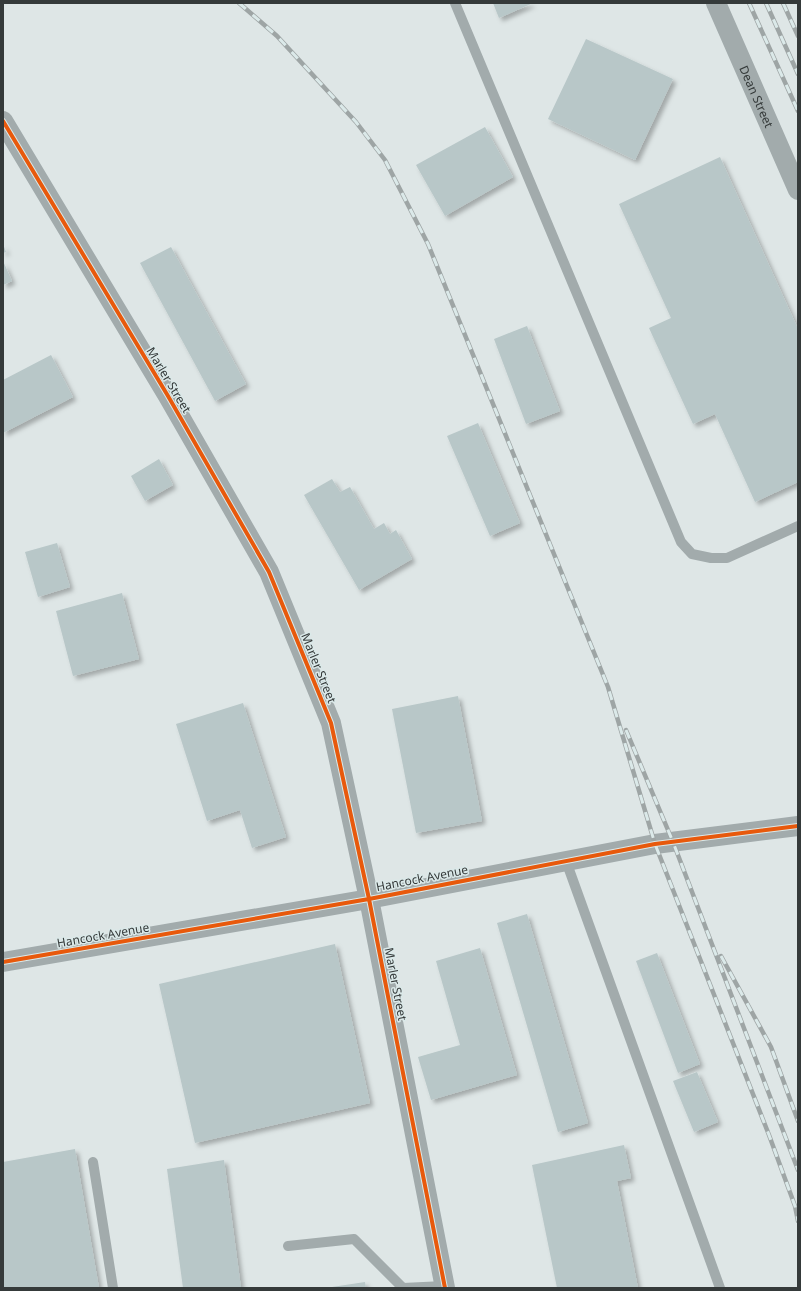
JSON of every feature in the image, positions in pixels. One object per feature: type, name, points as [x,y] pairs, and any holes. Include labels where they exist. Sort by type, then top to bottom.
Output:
[{"type":"street","name":"Dean Street","points":[[716,3],[798,190]]},
{"type":"street","name":"Marler Street","points":[[3,120],[168,396],[269,572],[331,724],[369,899],[444,1287]]},
{"type":"street","name":"Hancock Avenue","points":[[3,962],[369,899],[655,844],[798,826]]},
{"type":"lane","points":[[455,3],[680,542],[692,554],[711,558],[727,558],[798,526]]},
{"type":"lane","points":[[566,861],[720,1288]]},
{"type":"lane","points":[[93,1162],[113,1288]]},
{"type":"lane","points":[[288,1246],[354,1239],[403,1288],[444,1287]]},
{"type":"building","points":[[493,3],[533,3],[499,18]]},
{"type":"building","points":[[586,39],[673,79],[635,160],[548,119]]},
{"type":"building","points":[[485,127],[513,177],[445,216],[416,165]]},
{"type":"building","points":[[720,157],[798,329],[798,482],[755,502],[715,414],[693,424],[649,328],[671,318],[619,204]]},
{"type":"building","points":[[3,244],[6,252],[3,253]]},
{"type":"building","points":[[171,247],[246,384],[215,401],[140,263]]},
{"type":"building","points":[[3,261],[12,281],[3,285]]},
{"type":"building","points":[[527,326],[560,411],[526,424],[494,339]]},
{"type":"building","points":[[51,355],[73,397],[3,433],[3,380]]},
{"type":"building","points":[[478,423],[520,523],[490,536],[447,436]]},
{"type":"building","points":[[159,459],[173,485],[145,501],[131,476]]},
{"type":"building","points":[[332,479],[340,492],[350,487],[374,529],[384,523],[390,534],[396,530],[412,559],[359,590],[304,495]]},
{"type":"building","points":[[57,543],[70,587],[38,597],[25,552]]},
{"type":"building","points":[[122,593],[139,659],[73,676],[56,611]]},
{"type":"building","points":[[458,696],[482,821],[416,833],[392,709]]},
{"type":"building","points":[[243,703],[286,837],[252,848],[240,810],[207,821],[176,724]]},
{"type":"building","points":[[527,914],[588,1123],[558,1132],[497,923]]},
{"type":"building","points":[[335,944],[370,1103],[195,1143],[159,984]]},
{"type":"building","points":[[480,948],[517,1075],[431,1100],[418,1057],[460,1045],[436,961]]},
{"type":"building","points":[[657,953],[700,1064],[678,1073],[636,961]]},
{"type":"building","points":[[697,1072],[718,1122],[694,1132],[673,1081]]},
{"type":"building","points":[[624,1145],[631,1178],[617,1181],[638,1288],[557,1288],[532,1165]]},
{"type":"building","points":[[75,1149],[99,1288],[3,1288],[3,1162]]},
{"type":"building","points":[[224,1160],[241,1288],[183,1288],[167,1169]]},
{"type":"building","points":[[365,1282],[366,1288],[332,1288],[332,1287]]},
{"type":"railway","points":[[239,3],[277,36],[356,122],[385,160],[428,244],[608,687],[655,844],[769,1135],[795,1206],[798,1221]]},
{"type":"railway","points":[[749,3],[798,111]]},
{"type":"railway","points":[[766,3],[798,74]]},
{"type":"railway","points":[[783,3],[798,36]]},
{"type":"railway","points":[[626,730],[673,842],[798,1170]]},
{"type":"railway","points":[[721,956],[771,1047],[798,1121]]},
{"type":"cycle path","points":[[3,121],[168,396],[269,572],[331,723],[369,899],[445,1288]]},
{"type":"cycle path","points":[[3,962],[369,899],[655,844],[798,826]]}]
